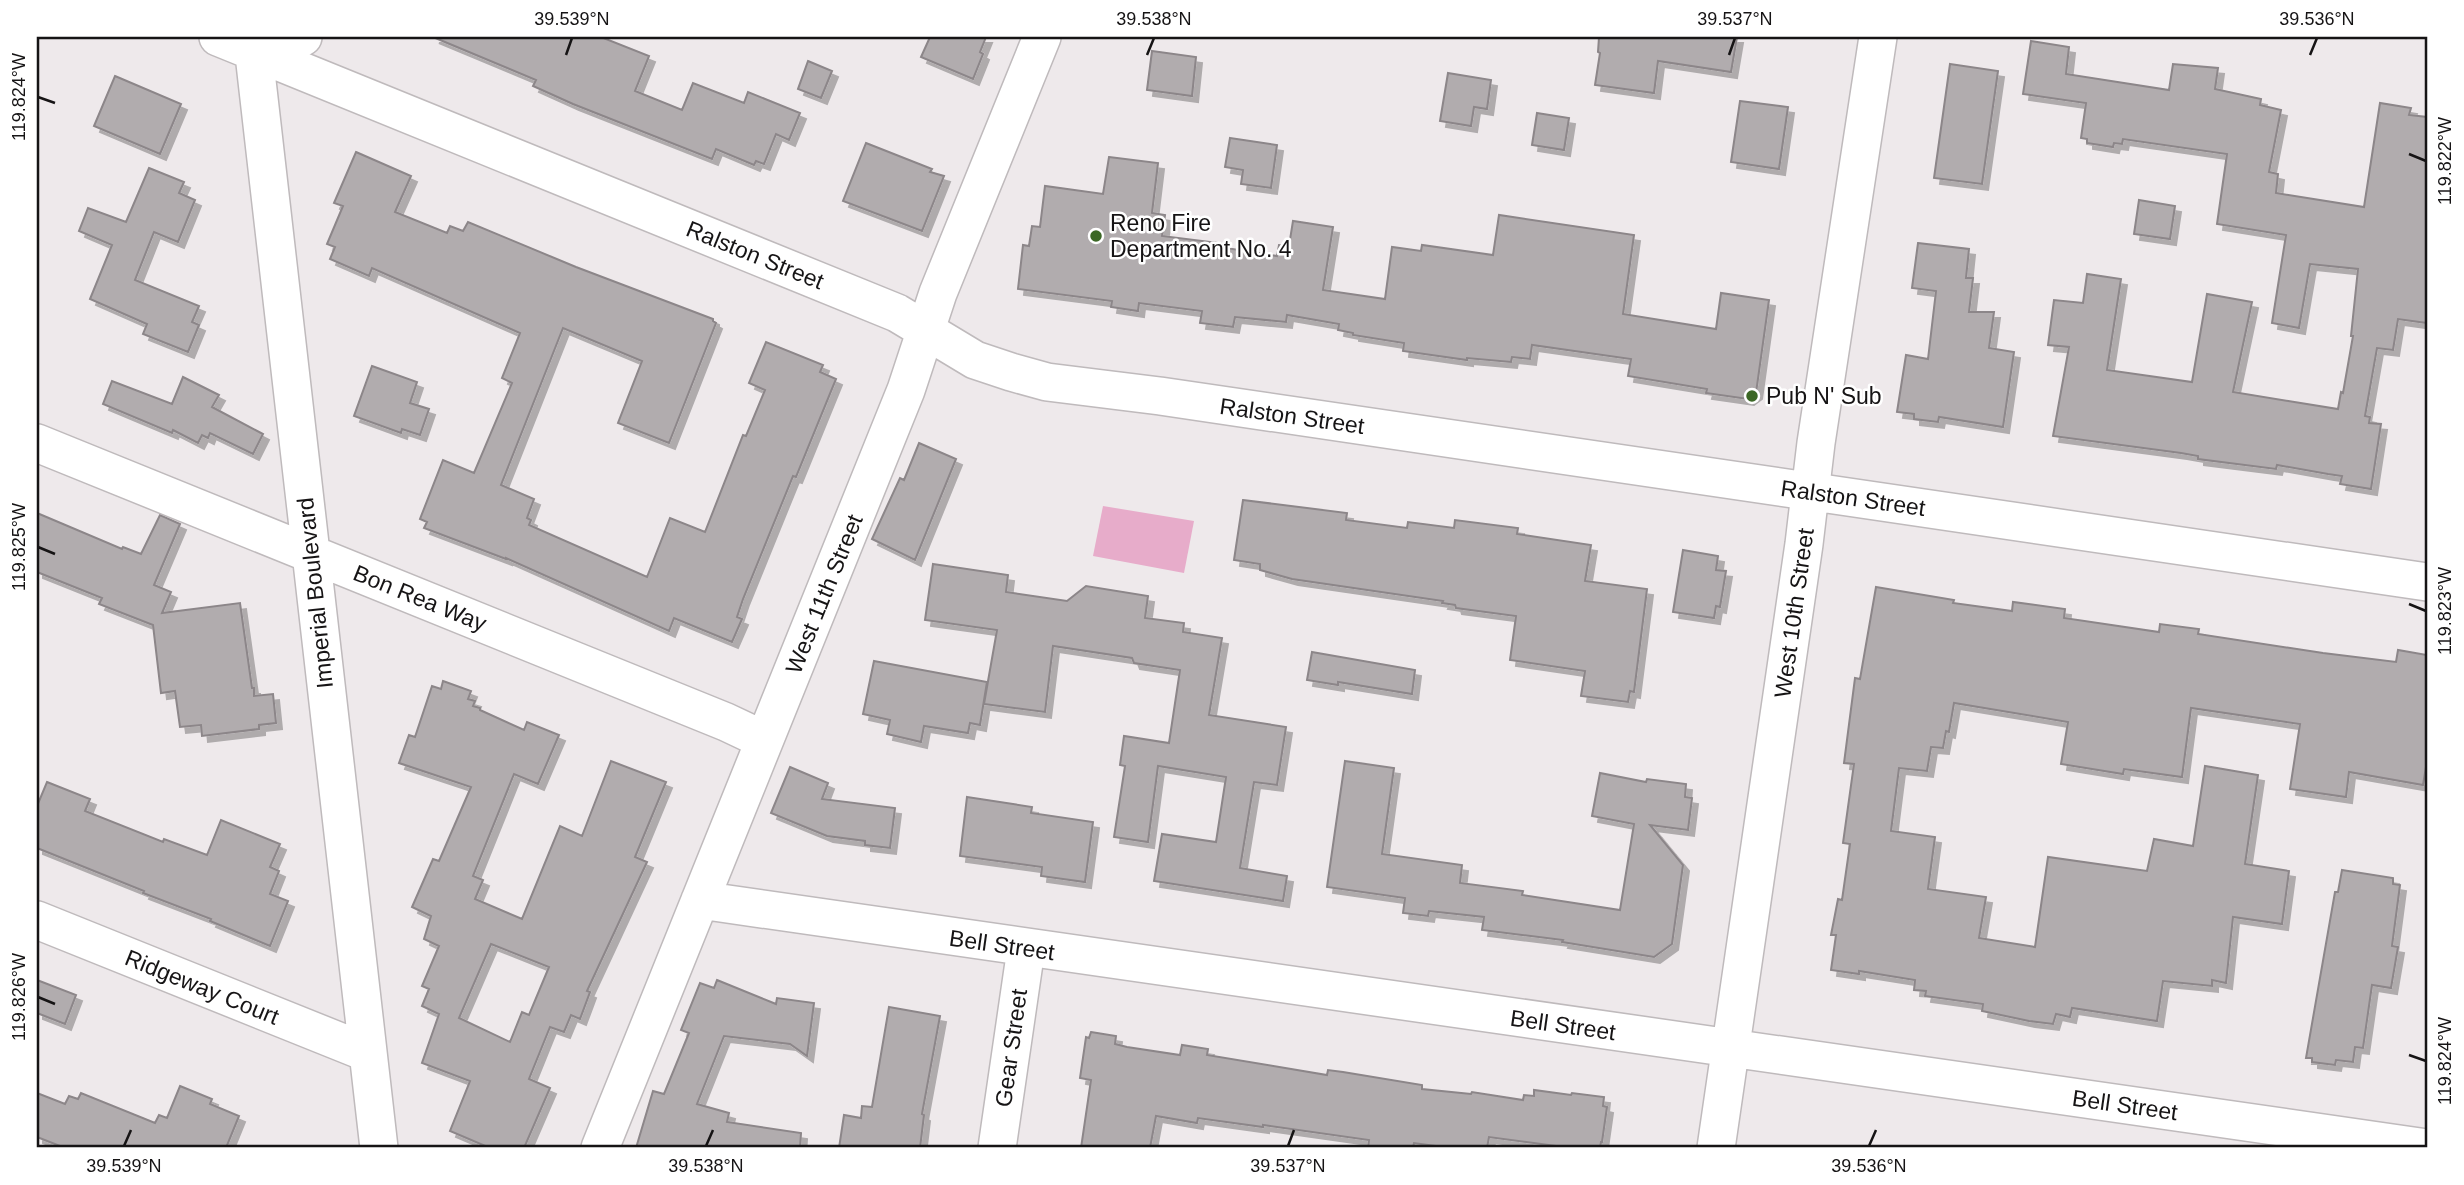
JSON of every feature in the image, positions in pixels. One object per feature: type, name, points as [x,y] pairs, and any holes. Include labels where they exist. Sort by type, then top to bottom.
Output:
[{"type":"street","name":"Ralston Street","points":[[218,37],[253,44],[897,313],[975,360],[1047,382],[1160,396],[2427,582]]},
{"type":"street","points":[[253,44],[278,48],[303,37]]},
{"type":"street","name":"West 11th Street","points":[[600,1148],[906,390],[938,293],[1041,37]]},
{"type":"street","name":"West 10th Street","points":[[1716,1148],[1816,443],[1878,37]]},
{"type":"street","name":"Imperial Boulevard","points":[[253,44],[379,1148]]},
{"type":"street","name":"Bon Rea Way","points":[[37,443],[764,740]]},
{"type":"street","name":"Bell Street","points":[[700,900],[2427,1147]]},
{"type":"street","name":"Ridgeway Court","points":[[37,920],[368,1053]]},
{"type":"street","name":"Gear Street","points":[[997,1148],[1026,948]]},
{"type":"shaded area","points":[[1103,506],[1194,521],[1184,573],[1093,556]]},
{"type":"building","points":[[433,37],[601,37],[649,56],[635,91],[682,110],[693,83],[744,103],[748,92],[800,113],[789,140],[776,134],[764,164],[756,161],[754,165],[716,149],[712,159],[573,104],[533,86],[536,80]]},
{"type":"building","points":[[930,37],[986,37],[980,52],[983,54],[973,79],[921,57]]},
{"type":"building","points":[[1599,37],[1737,37],[1731,72],[1658,61],[1654,93],[1595,85],[1600,53]]},
{"type":"building","points":[[2031,41],[2069,47],[2066,74],[2169,90],[2173,64],[2218,68],[2215,89],[2261,99],[2260,105],[2281,110],[2269,172],[2278,174],[2276,193],[2364,207],[2380,103],[2411,108],[2409,115],[2427,117],[2427,323],[2398,319],[2393,350],[2377,348],[2365,416],[2370,417],[2369,423],[2381,424],[2371,489],[2340,484],[2342,476],[2277,465],[2276,469],[2198,459],[2198,456],[2181,453],[2053,436],[2069,347],[2048,345],[2054,300],[2083,303],[2087,274],[2121,279],[2107,370],[2192,382],[2207,294],[2252,302],[2233,392],[2338,409],[2353,336],[2358,269],[2310,264],[2299,328],[2272,323],[2286,235],[2217,224],[2227,154],[2123,139],[2122,144],[2114,143],[2113,147],[2087,143],[2087,139],[2081,138],[2086,103],[2023,94]]},
{"type":"building","points":[[1152,51],[1196,57],[1192,96],[1147,90]]},
{"type":"building","points":[[808,61],[832,71],[821,98],[798,89]]},
{"type":"building","points":[[1950,64],[1998,71],[1982,184],[1934,178]]},
{"type":"building","points":[[1448,73],[1491,80],[1487,109],[1474,107],[1471,126],[1440,121]]},
{"type":"building","points":[[115,76],[181,104],[160,154],[94,126]]},
{"type":"building","points":[[1740,101],[1788,107],[1779,169],[1731,162]]},
{"type":"building","points":[[1537,113],[1569,118],[1564,150],[1532,145]]},
{"type":"building","points":[[1230,138],[1277,145],[1271,188],[1241,184],[1243,170],[1225,167]]},
{"type":"building","points":[[866,143],[944,176],[922,231],[843,201]]},
{"type":"building","points":[[356,152],[411,176],[395,212],[447,233],[450,226],[463,231],[468,222],[713,319],[716,323],[669,443],[618,423],[642,361],[563,328],[501,485],[534,499],[527,518],[531,520],[529,525],[647,577],[670,518],[705,532],[743,435],[746,436],[765,390],[749,383],[766,342],[823,365],[820,372],[836,379],[743,599],[737,617],[742,619],[732,642],[674,618],[669,631],[506,558],[424,528],[427,522],[420,519],[443,460],[474,473],[512,383],[502,378],[520,333],[372,268],[369,276],[330,259],[335,247],[327,244],[343,206],[334,203]]},
{"type":"building","points":[[1109,157],[1158,163],[1152,213],[1165,215],[1162,236],[1227,244],[1226,248],[1277,256],[1279,245],[1289,246],[1293,221],[1333,227],[1323,290],[1385,299],[1392,247],[1421,251],[1422,245],[1493,255],[1499,215],[1634,235],[1623,314],[1716,329],[1721,293],[1769,300],[1756,393],[1748,399],[1706,393],[1707,389],[1628,376],[1631,359],[1532,345],[1530,359],[1512,357],[1511,362],[1467,360],[1403,351],[1404,343],[1353,335],[1338,330],[1339,324],[1287,315],[1286,322],[1235,317],[1233,327],[1200,323],[1202,311],[1139,303],[1138,311],[1111,307],[1112,301],[1018,289],[1023,245],[1029,246],[1032,226],[1040,227],[1045,186],[1103,194]]},
{"type":"building","points":[[149,168],[184,182],[179,193],[195,200],[178,242],[154,232],[135,280],[199,306],[192,322],[199,325],[188,352],[143,334],[147,324],[90,299],[112,245],[79,231],[88,208],[126,222]]},
{"type":"building","points":[[2139,200],[2175,206],[2170,239],[2134,234]]},
{"type":"building","points":[[1918,243],[1969,249],[1966,278],[1973,278],[1969,312],[1994,312],[1989,348],[2014,352],[2003,427],[1939,417],[1938,422],[1914,419],[1914,414],[1897,412],[1906,355],[1928,359],[1936,291],[1912,288]]},
{"type":"building","points":[[372,366],[417,382],[410,403],[429,409],[420,435],[402,429],[401,433],[354,416]]},
{"type":"building","points":[[183,377],[219,395],[212,407],[263,434],[253,454],[210,433],[208,438],[202,435],[198,443],[173,430],[172,433],[103,404],[112,381],[172,404]]},
{"type":"building","points":[[919,443],[956,459],[915,560],[872,539],[900,478],[904,480]]},
{"type":"building","points":[[1243,500],[1347,513],[1346,520],[1407,528],[1408,522],[1454,528],[1455,520],[1518,528],[1517,534],[1591,545],[1585,581],[1647,589],[1634,692],[1630,691],[1628,702],[1581,696],[1585,671],[1510,660],[1516,616],[1456,608],[1455,605],[1442,603],[1443,601],[1292,579],[1260,570],[1260,564],[1234,560]]},
{"type":"building","points":[[37,513],[122,549],[123,547],[141,554],[160,515],[180,524],[154,585],[171,592],[162,613],[240,603],[254,696],[273,694],[276,723],[259,725],[259,729],[202,736],[201,725],[180,727],[175,691],[161,693],[153,625],[99,604],[102,598],[37,572]]},
{"type":"building","points":[[1683,550],[1718,556],[1716,570],[1726,571],[1720,607],[1716,606],[1714,618],[1673,612]]},
{"type":"building","points":[[933,564],[1008,575],[1006,592],[1067,601],[1086,586],[1148,596],[1145,618],[1184,623],[1183,632],[1222,638],[1209,715],[1286,727],[1277,785],[1254,782],[1240,868],[1287,876],[1283,901],[1154,881],[1162,834],[1216,842],[1226,777],[1158,766],[1148,842],[1114,837],[1125,766],[1120,765],[1124,736],[1169,743],[1180,670],[1134,663],[1132,658],[1053,646],[1045,712],[984,704],[997,630],[925,620]]},
{"type":"building","points":[[1876,587],[1954,600],[1953,603],[2012,611],[2013,602],[2065,609],[2064,618],[2159,632],[2160,624],[2199,629],[2198,634],[2323,653],[2396,662],[2398,650],[2427,655],[2427,761],[2423,785],[2349,772],[2346,797],[2290,789],[2300,724],[2191,708],[2182,777],[2124,769],[2123,774],[2061,764],[2068,722],[1954,703],[1943,748],[1931,747],[1927,771],[1899,768],[1891,831],[1935,837],[1928,889],[1986,897],[1979,938],[2035,947],[2048,857],[2147,871],[2154,839],[2193,846],[2205,766],[2258,775],[2245,864],[2289,871],[2282,924],[2233,917],[2226,983],[2212,980],[2212,986],[2163,981],[2157,1021],[2072,1008],[2070,1017],[2056,1014],[2053,1024],[2029,1021],[1982,1011],[1983,1004],[1925,996],[1926,991],[1914,990],[1915,980],[1859,971],[1859,974],[1831,970],[1836,935],[1831,935],[1838,899],[1842,900],[1850,844],[1843,843],[1854,764],[1844,763],[1855,678],[1860,679]]},
{"type":"building","points":[[1312,652],[1415,670],[1412,694],[1338,682],[1338,685],[1307,680]]},
{"type":"building","points":[[874,661],[987,682],[980,725],[970,723],[968,733],[924,726],[921,742],[887,734],[890,720],[863,714]]},
{"type":"building","points":[[443,681],[471,691],[468,699],[475,701],[473,706],[480,710],[524,730],[527,722],[559,735],[538,784],[514,774],[473,876],[483,880],[475,899],[522,919],[560,826],[582,836],[611,761],[666,782],[635,857],[647,862],[587,991],[590,992],[580,1019],[571,1015],[564,1032],[550,1027],[529,1079],[550,1088],[524,1148],[490,1148],[450,1131],[470,1081],[422,1063],[439,1014],[422,1006],[429,989],[422,986],[439,946],[424,939],[431,916],[412,907],[433,859],[439,861],[471,787],[399,763],[409,735],[415,737],[432,686],[441,689]],"holes":[[[491,944],[549,967],[529,1015],[522,1012],[510,1042],[459,1018]]]},
{"type":"building","points":[[1345,761],[1394,768],[1382,854],[1462,865],[1460,883],[1523,891],[1522,895],[1620,910],[1634,824],[1592,816],[1600,773],[1646,782],[1647,779],[1686,784],[1685,797],[1692,798],[1688,830],[1650,825],[1683,865],[1672,944],[1654,957],[1562,942],[1563,940],[1482,930],[1484,917],[1429,911],[1428,916],[1403,913],[1405,898],[1327,887]]},
{"type":"building","points":[[790,767],[828,783],[822,799],[895,808],[890,848],[865,845],[865,841],[827,836],[771,813]]},
{"type":"building","points":[[47,782],[90,799],[85,811],[163,842],[164,839],[207,855],[221,820],[280,844],[270,867],[279,871],[270,894],[288,901],[270,946],[37,848],[37,806]]},
{"type":"building","points":[[967,797],[1032,807],[1031,813],[1093,822],[1085,882],[1041,876],[1042,867],[960,856]]},
{"type":"building","points":[[2342,870],[2393,878],[2393,884],[2400,885],[2392,946],[2398,947],[2391,988],[2372,985],[2363,1048],[2355,1047],[2353,1062],[2336,1060],[2335,1065],[2312,1062],[2312,1058],[2306,1058],[2335,892],[2338,892]]},
{"type":"building","points":[[37,980],[76,995],[65,1024],[37,1013]]},
{"type":"building","points":[[717,980],[776,1004],[777,998],[814,1003],[807,1056],[790,1044],[724,1036],[697,1104],[729,1113],[727,1122],[801,1133],[800,1148],[636,1148],[653,1091],[664,1094],[689,1033],[681,1030],[700,983],[714,988]]},
{"type":"building","points":[[889,1007],[940,1016],[922,1114],[920,1148],[839,1148],[844,1115],[861,1118],[862,1106],[872,1107]]},
{"type":"building","points":[[1091,1032],[1116,1036],[1115,1044],[1127,1047],[1180,1055],[1182,1045],[1208,1049],[1207,1055],[1327,1075],[1328,1070],[1343,1072],[1422,1085],[1422,1089],[1472,1092],[1523,1100],[1524,1095],[1534,1096],[1534,1090],[1604,1097],[1603,1106],[1607,1107],[1602,1142],[1600,1148],[1571,1148],[1489,1137],[1487,1148],[1451,1148],[1414,1143],[1413,1148],[1368,1148],[1369,1140],[1263,1125],[1198,1118],[1197,1123],[1156,1116],[1150,1148],[1081,1148],[1091,1080],[1080,1078],[1086,1037],[1089,1038]]},
{"type":"building","points":[[180,1086],[212,1099],[210,1104],[239,1116],[226,1148],[65,1148],[37,1137],[37,1093],[65,1104],[69,1096],[78,1099],[81,1093],[155,1123],[159,1115],[167,1118]]},
{"type":"place","name":"Reno Fire Department No. 4","points":[[1096,236]]},
{"type":"place","name":"Pub N' Sub","points":[[1752,396]]}]
